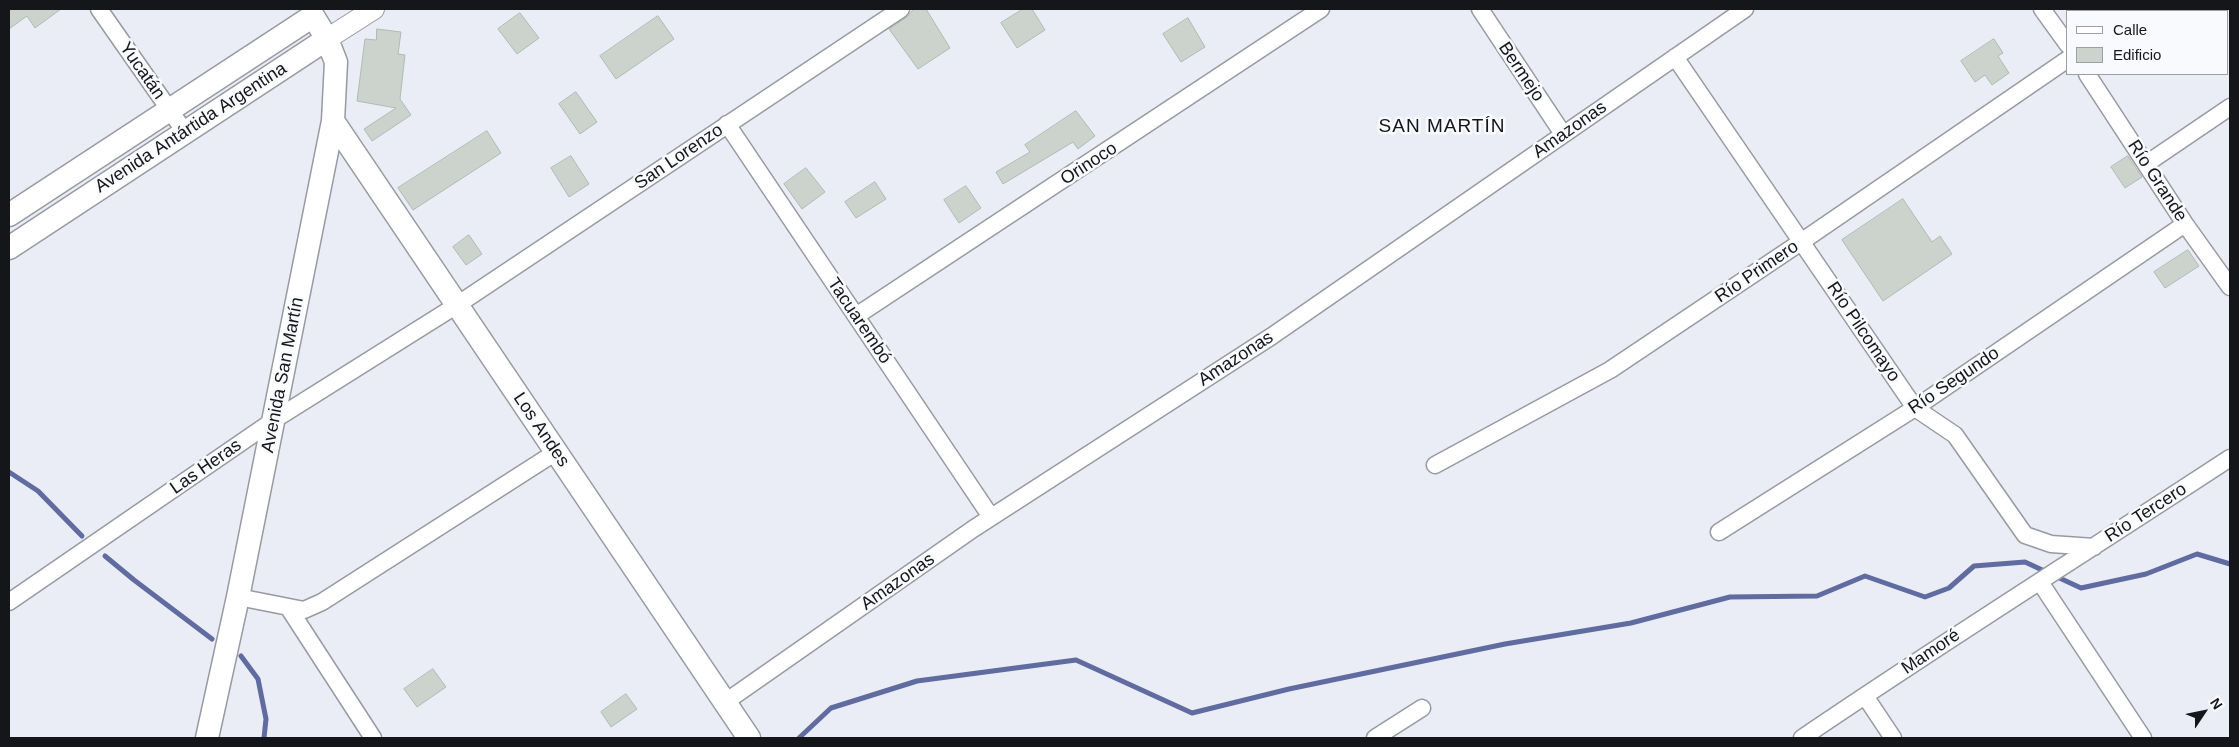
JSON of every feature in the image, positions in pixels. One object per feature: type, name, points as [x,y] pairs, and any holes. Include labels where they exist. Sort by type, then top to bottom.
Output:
[{"type":"main road","name":"Avenida Antártida Argentina","points":[[9,214],[318,12]]},
{"type":"main road","name":"Avenida San Martín","points":[[207,738],[238,598],[333,121],[336,62],[318,12]]},
{"type":"main road","name":"Avenida Antártida Argentina","points":[[9,248],[327,40]]},
{"type":"main road","name":"Los Andes","points":[[333,121],[749,738]]},
{"type":"street","name":"Yucatán","points":[[99,9],[185,132]]},
{"type":"street","name":"Avenida Antártida Argentina","points":[[327,40],[374,9]]},
{"type":"street","name":"San Lorenzo","points":[[457,305],[901,9]]},
{"type":"street","name":"Orinoco","points":[[856,316],[1321,9]]},
{"type":"street","name":"Bermejo","points":[[1480,9],[1563,134]]},
{"type":"street","name":"Amazonas","points":[[724,703],[991,518],[1272,336],[1745,9]]},
{"type":"street","points":[[2042,9],[2066,42]]},
{"type":"street","name":"Río Pilcomayo","points":[[1675,57],[1915,408],[1955,434],[2025,534],[2051,544],[2094,547]]},
{"type":"street","name":"Río Primero","points":[[1435,465],[1610,370],[2066,60]]},
{"type":"street","name":"Río Grande","points":[[2088,75],[2185,224],[2230,287]]},
{"type":"street","points":[[2146,164],[2230,107]]},
{"type":"street","name":"Tacuarembó","points":[[727,124],[991,518]]},
{"type":"street","name":"Río Segundo","points":[[1719,532],[1915,408],[2185,224]]},
{"type":"street","name":"Las Heras","points":[[9,602],[274,420],[457,305]]},
{"type":"street","points":[[238,598],[304,610],[322,602],[556,452]]},
{"type":"street","name":"Río Tercero","points":[[2061,568],[2230,458]]},
{"type":"street","name":"Mamoré","points":[[1802,738],[2001,605],[2061,568]]},
{"type":"street","points":[[2040,582],[2143,738]]},
{"type":"street","points":[[288,607],[373,738]]},
{"type":"street","points":[[1865,696],[1893,738]]},
{"type":"street","points":[[1375,738],[1422,708]]},
{"type":"building","points":[[9,9],[61,9],[35,28],[27,16],[9,29]]},
{"type":"building","points":[[914,9],[926,9],[950,48],[918,69],[889,29],[907,17]]},
{"type":"building","points":[[1023,9],[1032,9],[1045,30],[1017,48],[1001,23]]},
{"type":"building","points":[[520,13],[539,38],[517,54],[498,29]]},
{"type":"building","points":[[658,16],[674,39],[616,79],[600,56]]},
{"type":"building","points":[[1188,18],[1205,47],[1181,62],[1163,34]]},
{"type":"building","points":[[377,29],[401,32],[398,54],[405,55],[400,99],[411,115],[372,141],[364,129],[396,108],[357,101],[365,39],[376,40]]},
{"type":"building","points":[[1994,39],[2003,53],[1998,56],[2009,73],[1992,85],[1985,75],[1975,82],[1961,61]]},
{"type":"building","points":[[576,92],[597,122],[580,134],[559,104]]},
{"type":"building","points":[[1076,111],[1095,136],[1078,149],[1073,142],[1003,184],[996,172],[1030,152],[1025,145]]},
{"type":"building","points":[[487,131],[501,153],[413,210],[398,188]]},
{"type":"building","points":[[571,156],[589,184],[569,197],[551,168]]},
{"type":"building","points":[[2128,156],[2142,177],[2125,188],[2111,167]]},
{"type":"building","points":[[806,168],[825,192],[802,209],[784,184]]},
{"type":"building","points":[[875,182],[886,199],[856,218],[845,202]]},
{"type":"building","points":[[966,186],[981,208],[959,223],[944,200]]},
{"type":"building","points":[[1903,199],[1932,242],[1940,236],[1952,254],[1883,301],[1842,240]]},
{"type":"building","points":[[469,235],[482,254],[466,265],[453,247]]},
{"type":"building","points":[[2188,250],[2199,266],[2165,288],[2154,272]]},
{"type":"building","points":[[433,669],[446,687],[417,707],[404,689]]},
{"type":"building","points":[[626,694],[637,709],[611,727],[601,712]]},
{"type":"waterway","points":[[9,472],[38,491],[82,536]]},
{"type":"waterway","points":[[799,738],[831,708],[917,681],[1076,660],[1192,713],[1289,689],[1505,644],[1631,623],[1730,597],[1817,596],[1865,576],[1925,597],[1949,588],[1974,566],[2025,562],[2081,588],[2146,574],[2197,554],[2230,564]]},
{"type":"waterway","points":[[105,556],[212,639]]},
{"type":"waterway","points":[[241,656],[258,679],[266,719],[264,738]]},
{"type":"district","name":"SAN MARTÍN","points":[[1442,127]]}]
